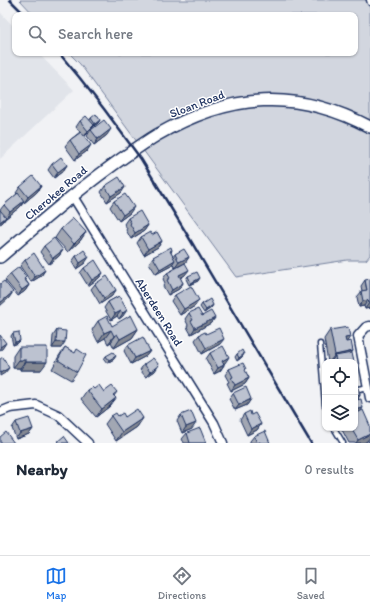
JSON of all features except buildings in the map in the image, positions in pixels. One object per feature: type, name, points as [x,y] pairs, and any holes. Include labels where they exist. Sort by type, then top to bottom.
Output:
[{"type":"street","name":"Sloan Road","points":[[131,152],[156,136],[205,112],[264,100],[279,100],[322,107],[341,114],[370,128]]},
{"type":"street","name":"Cherokee Road","points":[[0,257],[72,195],[131,152]]},
{"type":"street","name":"Aberdeen Road","points":[[72,195],[214,423],[223,443]]},
{"type":"street","points":[[370,326],[366,327],[358,336],[370,398]]},
{"type":"street","points":[[0,412],[10,408],[36,405],[58,415],[88,443]]},
{"type":"lane","points":[[320,344],[325,395]]},
{"type":"lane","points":[[358,389],[368,387]]},
{"type":"lane","points":[[336,431],[342,443]]},
{"type":"shaded area","points":[[20,0],[370,0],[370,255],[366,260],[347,260],[236,277],[80,64],[72,56],[358,56],[358,12],[31,12]]},
{"type":"shaded area","points":[[0,12],[12,25],[12,56],[41,56],[74,90],[0,159]]},
{"type":"railway","points":[[10,0],[22,12]]},
{"type":"railway","points":[[62,56],[104,109],[141,159],[311,443]]}]
